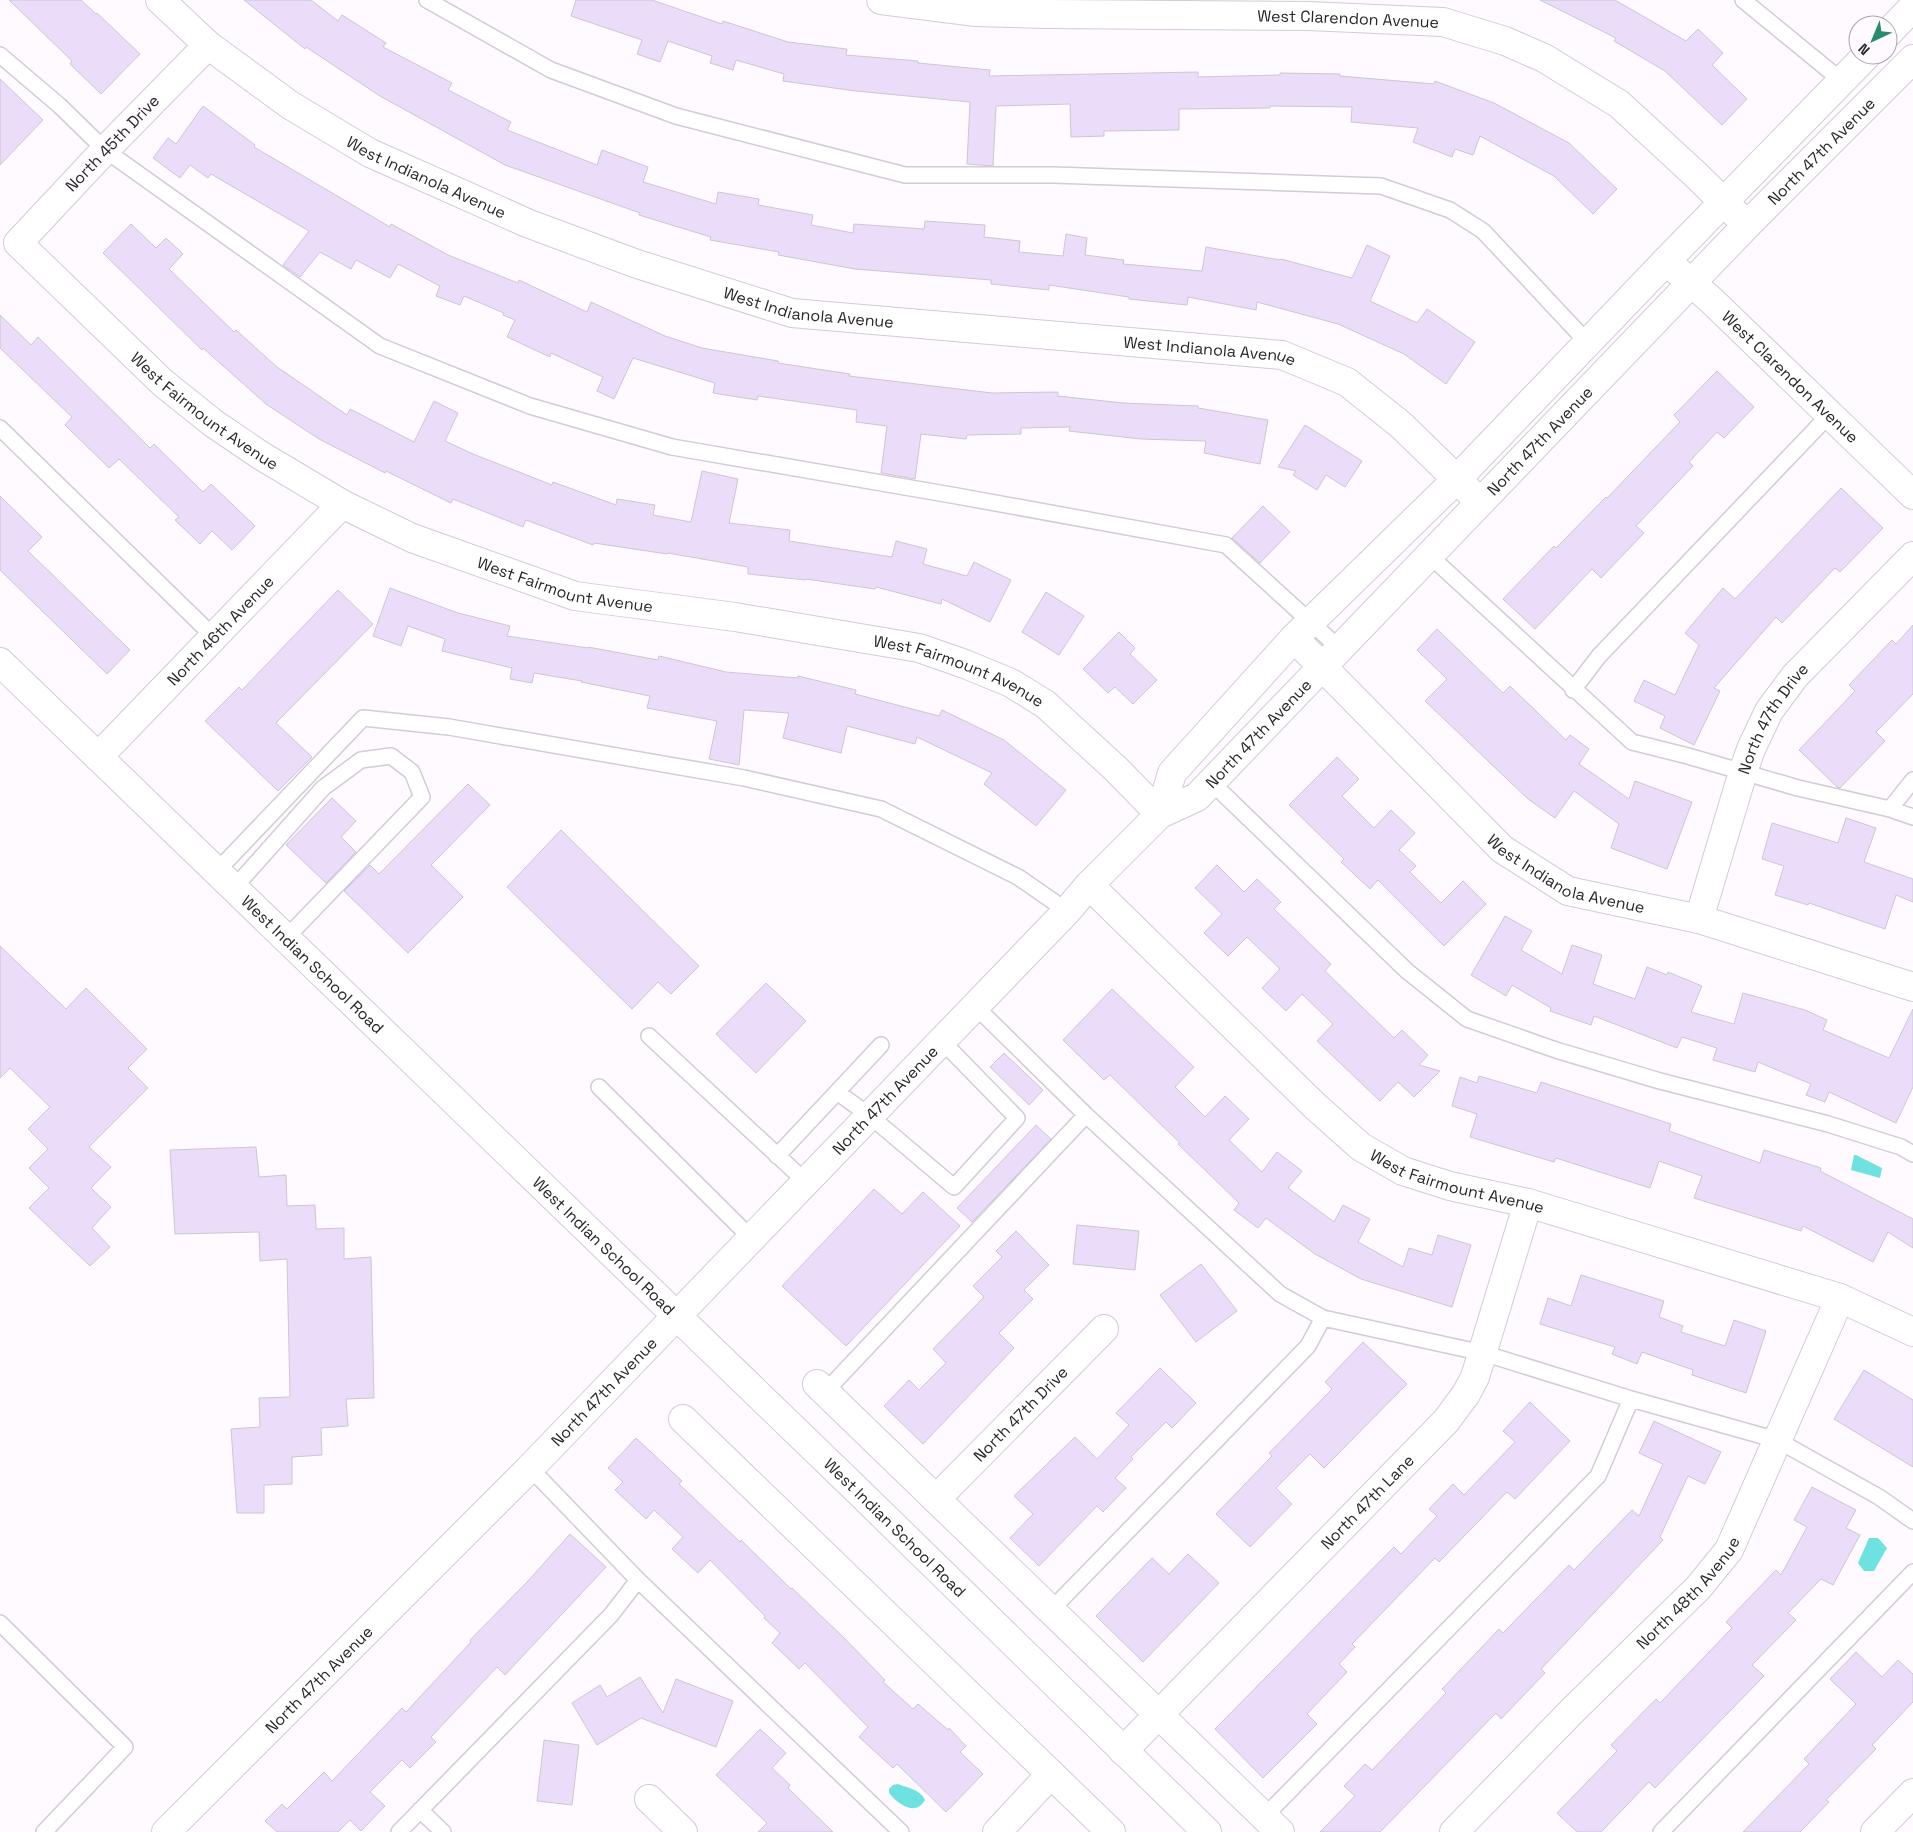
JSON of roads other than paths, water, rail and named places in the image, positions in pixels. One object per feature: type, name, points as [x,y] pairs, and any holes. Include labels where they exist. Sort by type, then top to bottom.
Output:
[{"type":"street","name":"West Indianola Avenue","points":[[160,0],[208,45],[290,104],[370,153],[527,223],[637,264],[792,313],[1282,355],[1347,382],[1401,424],[1480,502]]},
{"type":"street","name":"West Clarendon Avenue","points":[[881,0],[985,12],[1309,16],[1443,22],[1505,42],[1544,58],[1619,104],[1696,174],[1747,225]]},
{"type":"street","points":[[1898,23],[1913,7]]},
{"type":"street","name":"North 45th Drive","points":[[18,243],[105,150],[208,45]]},
{"type":"street","name":"North 47th Avenue","points":[[166,1832],[530,1468],[1068,911],[1089,885],[1160,814],[1197,797],[1747,225],[1913,59]]},
{"type":"street","name":"North 47th Avenue","points":[[1160,814],[1172,773],[1302,630],[1457,479],[1666,260],[1858,65]]},
{"type":"street","name":"West Fairmount Avenue","points":[[18,243],[163,383],[213,423],[260,455],[342,504],[412,538],[575,596],[735,617],[919,648],[965,664],[1011,683],[1045,704],[1115,768],[1160,814]]},
{"type":"street","name":"West Clarendon Avenue","points":[[1666,260],[1830,414],[1913,496]]},
{"type":"street","name":"North 46th Avenue","points":[[98,757],[342,504]]},
{"type":"street","name":"North 47th Drive","points":[[1699,920],[1743,772],[1769,711],[1795,676],[1913,556]]},
{"type":"street","name":"West Indianola Avenue","points":[[1302,630],[1330,657],[1502,849],[1568,891],[1699,920],[1913,987]]},
{"type":"street","name":"West Indian School Road","points":[[0,662],[677,1316],[1207,1832]]},
{"type":"street","name":"West Fairmount Avenue","points":[[1089,885],[1282,1074],[1361,1147],[1403,1171],[1450,1186],[1528,1203],[1840,1298],[1913,1332]]},
{"type":"street","name":"North 47th Lane","points":[[1123,1751],[1446,1421],[1466,1394],[1475,1377],[1528,1203]]},
{"type":"street","name":"North 48th Avenue","points":[[1454,1832],[1574,1709],[1698,1588],[1729,1550],[1840,1298]]},
{"type":"street","name":"North 47th Drive","points":[[936,1499],[1104,1328]]},
{"type":"street","points":[[821,1388],[1272,1824]]},
{"type":"street","points":[[683,1418],[1111,1832]]},
{"type":"street","points":[[996,1832],[1051,1774]]},
{"type":"street","points":[[1875,1832],[1913,1793]]},
{"type":"street","points":[[649,1800],[683,1832]]},
{"type":"lane","points":[[427,0],[551,70],[676,116],[905,175],[1053,175],[1381,186],[1450,210],[1483,231],[1588,343]]},
{"type":"lane","points":[[1743,0],[1842,82]]},
{"type":"lane","points":[[0,55],[60,106],[105,150],[380,346],[530,406],[672,447],[1226,545],[1302,630]]},
{"type":"lane","points":[[1573,690],[1606,649],[1830,414]]},
{"type":"lane","points":[[0,428],[214,637]]},
{"type":"lane","points":[[1429,555],[1573,690],[1632,742],[1798,788],[1890,809],[1913,817]]},
{"type":"lane","points":[[225,880],[363,718],[449,727],[744,778],[881,809],[1018,877],[1068,911]]},
{"type":"lane","points":[[225,880],[323,788],[361,760],[391,756],[412,772],[422,797],[286,938]]},
{"type":"lane","points":[[1890,809],[1913,780]]},
{"type":"lane","points":[[1211,782],[1406,971],[1467,1020],[1556,1050],[1660,1081],[1828,1124],[1901,1147],[1913,1154]]},
{"type":"lane","points":[[975,1006],[1086,1115],[1280,1294],[1323,1318],[1483,1352],[1631,1399],[1777,1440],[1879,1497],[1913,1521]]},
{"type":"lane","points":[[649,1036],[806,1182]]},
{"type":"lane","points":[[837,1092],[870,1116],[954,1187],[1017,1118],[942,1041]]},
{"type":"lane","points":[[777,1156],[880,1045]]},
{"type":"lane","points":[[599,1087],[752,1239]]},
{"type":"lane","points":[[821,1388],[1086,1115]]},
{"type":"lane","points":[[1050,1610],[1308,1346],[1323,1318]]},
{"type":"lane","points":[[1272,1824],[1598,1476],[1631,1399]]},
{"type":"lane","points":[[530,1468],[638,1580],[901,1832]]},
{"type":"lane","points":[[1661,1832],[1913,1572]]},
{"type":"lane","points":[[399,1832],[611,1615],[638,1580]]},
{"type":"lane","points":[[0,1623],[125,1748],[44,1832]]},
{"type":"lane","points":[[420,1810],[443,1832]]},
{"type":"water","points":[[1854,1155],[1882,1168],[1880,1178],[1851,1170]]},
{"type":"water","points":[[1869,1538],[1878,1538],[1887,1548],[1874,1571],[1864,1571],[1858,1563]]},
{"type":"water","points":[[898,1784],[917,1791],[925,1800],[916,1808],[902,1805],[889,1793],[889,1789],[893,1785]]}]
